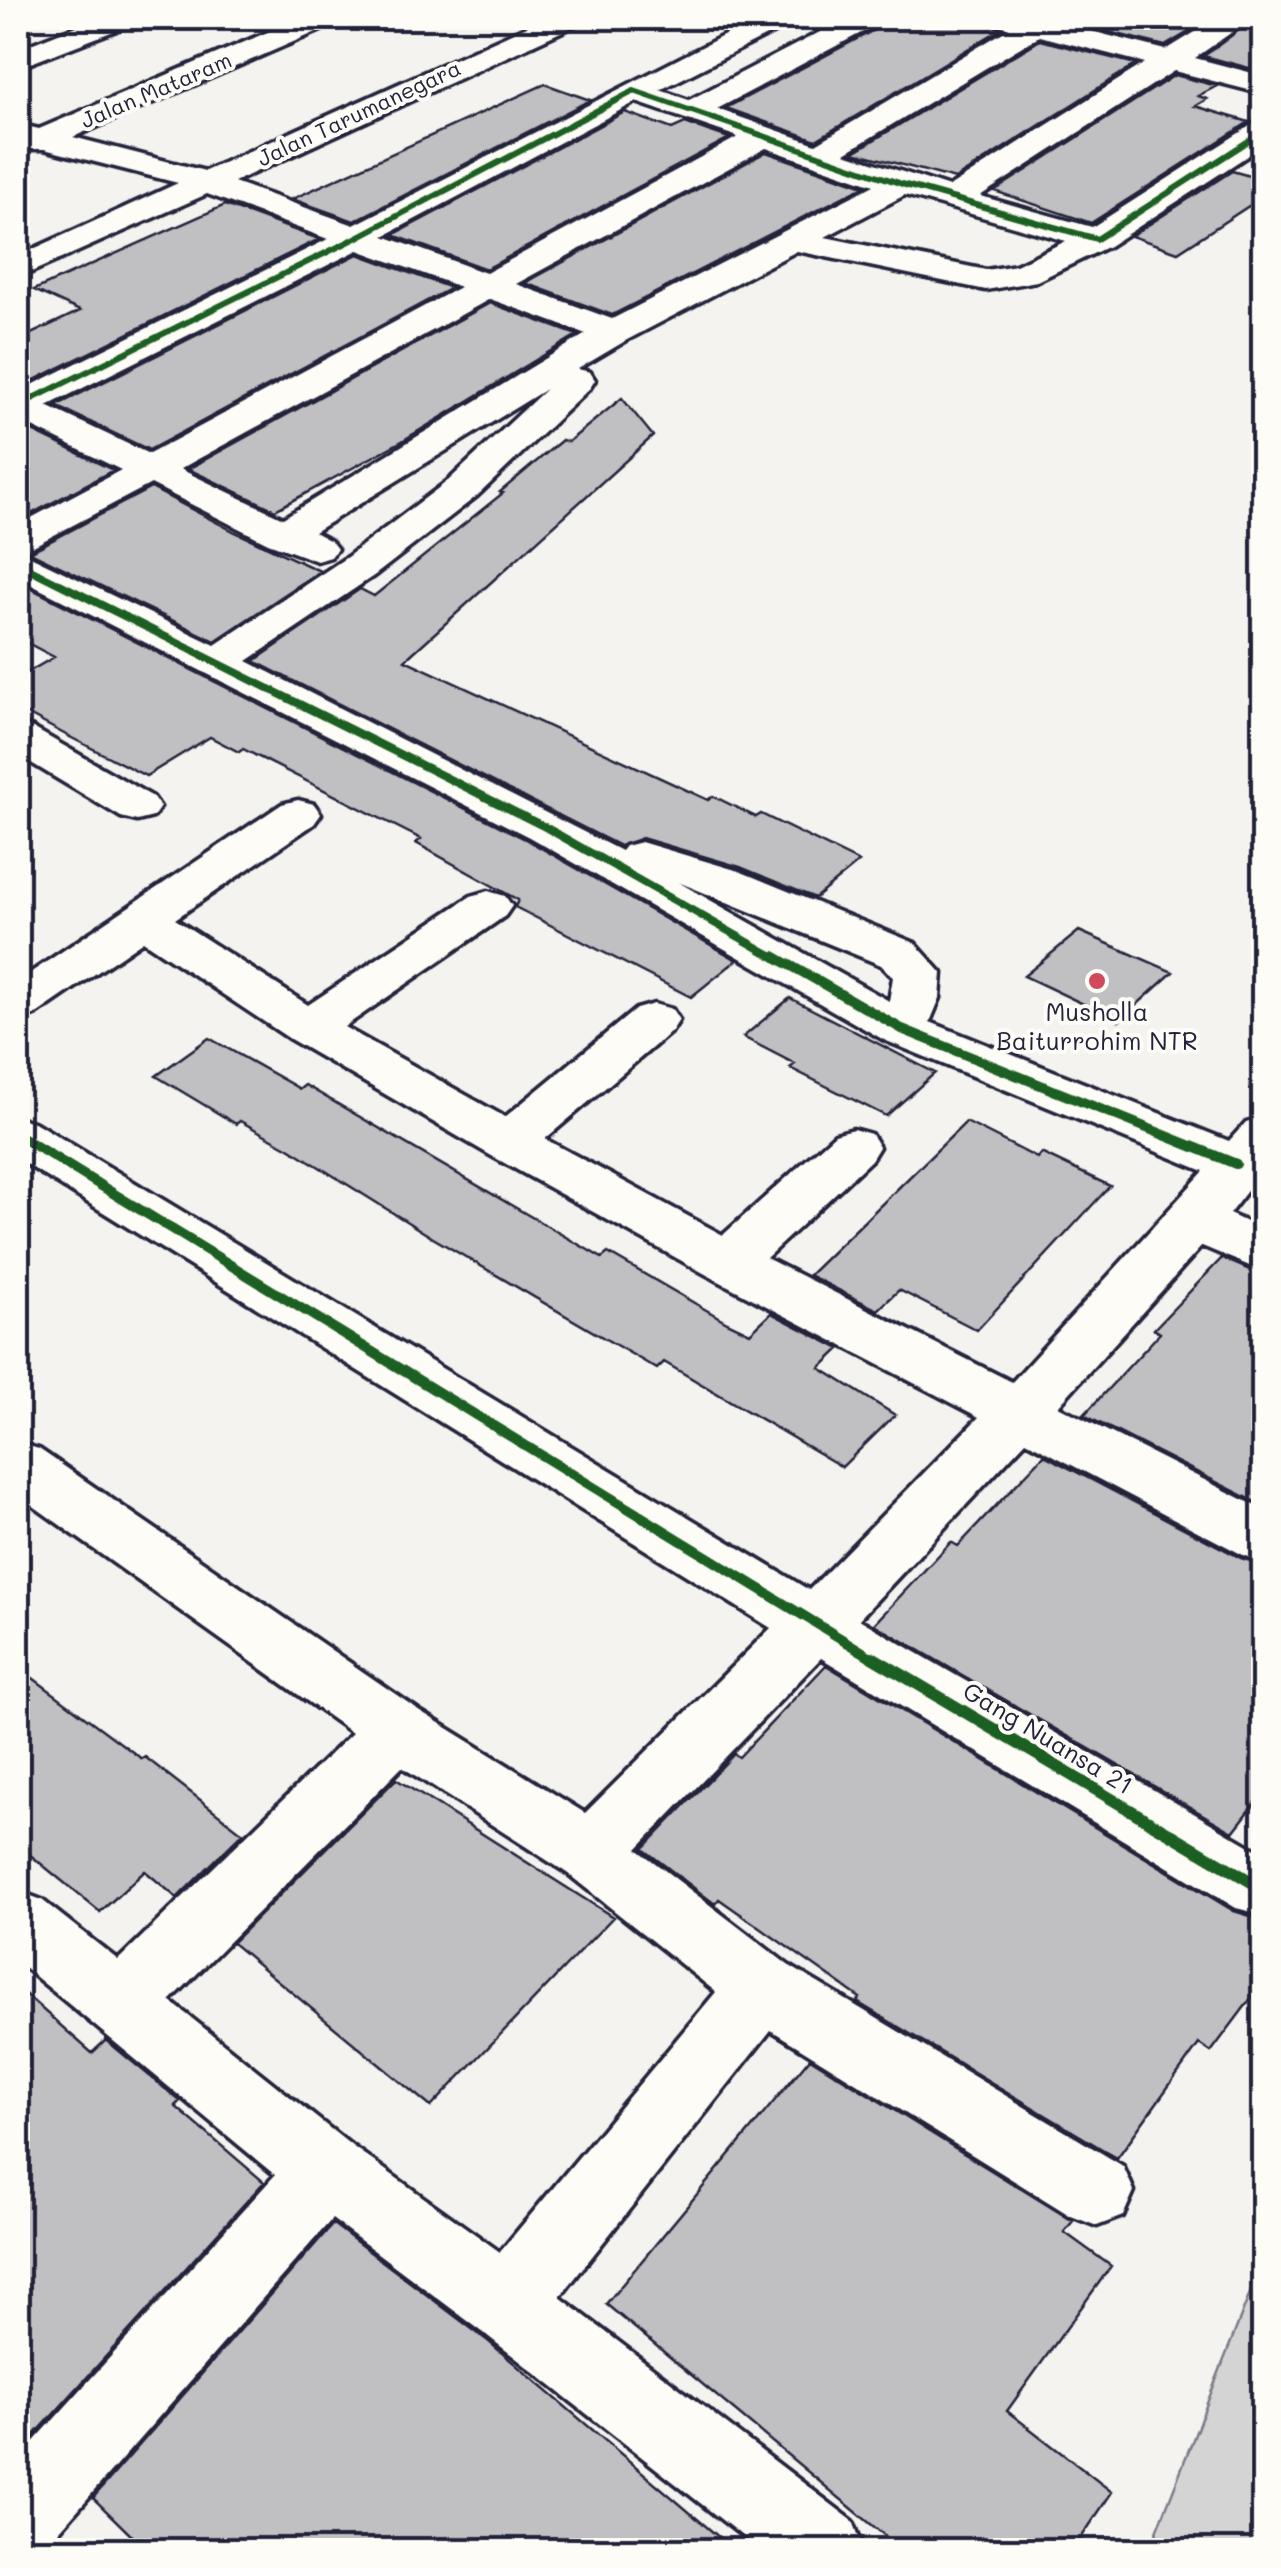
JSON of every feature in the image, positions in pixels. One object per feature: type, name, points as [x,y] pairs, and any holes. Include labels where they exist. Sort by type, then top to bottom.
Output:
[{"type":"street","points":[[18,59],[122,18]]},
{"type":"street","name":"Jalan Mataram","points":[[25,140],[325,18]]},
{"type":"street","name":"Jalan Tarumanegara","points":[[191,178],[534,18]]},
{"type":"street","name":"Jalan Tarumanegara","points":[[191,178],[568,18]]},
{"type":"street","points":[[714,18],[748,34]]},
{"type":"street","points":[[18,406],[354,239],[780,18]]},
{"type":"street","points":[[691,110],[868,18]]},
{"type":"street","points":[[952,199],[1237,18]]},
{"type":"street","points":[[821,154],[1030,20],[1264,85]]},
{"type":"street","points":[[634,91],[902,184],[1097,239]]},
{"type":"street","points":[[792,240],[986,280],[1024,274],[1097,239],[1264,131]]},
{"type":"street","points":[[18,542],[764,136]]},
{"type":"street","points":[[25,140],[191,178],[490,287],[605,338]]},
{"type":"street","points":[[18,245],[191,178]]},
{"type":"street","points":[[18,268],[191,178]]},
{"type":"street","points":[[282,535],[605,338],[902,184]]},
{"type":"street","points":[[219,661],[360,566],[463,488],[574,386],[605,338]]},
{"type":"street","points":[[18,406],[282,535],[360,566]]},
{"type":"street","points":[[18,563],[544,828],[902,1030],[1250,1149],[1194,1220],[815,1624],[592,1852]]},
{"type":"street","points":[[18,737],[138,807]]},
{"type":"street","points":[[18,1004],[298,814]]},
{"type":"street","points":[[544,828],[722,881],[898,954],[918,973],[915,998],[902,1030]]},
{"type":"street","points":[[308,1028],[488,906]]},
{"type":"street","points":[[143,920],[308,1028],[508,1142],[728,1262],[1264,1538]]},
{"type":"street","points":[[508,1142],[654,1020]]},
{"type":"street","name":"Gang Nuansa 21","points":[[18,1135],[815,1624],[1260,1887]]},
{"type":"street","points":[[728,1262],[853,1147]]},
{"type":"street","points":[[1194,1220],[1264,1253]]},
{"type":"street","points":[[18,1465],[396,1730],[592,1852],[763,1987],[1098,2191]]},
{"type":"street","points":[[120,2004],[396,1730]]},
{"type":"street","points":[[18,1921],[326,2172],[508,2303],[824,2550]]},
{"type":"street","points":[[508,2303],[763,1987]]},
{"type":"street","points":[[42,2550],[18,2522],[326,2172]]},
{"type":"shaded area","points":[[1263,2260],[1263,2550],[1162,2550],[1152,2544]]},
{"type":"building","points":[[897,18],[988,18],[1001,29],[816,140],[726,108]]},
{"type":"building","points":[[1212,18],[1165,46],[1065,21]]},
{"type":"building","points":[[1255,18],[1264,18],[1264,60],[1249,68],[1204,56]]},
{"type":"building","points":[[1040,40],[1136,64],[955,179],[854,152]]},
{"type":"building","points":[[1175,75],[1217,86],[1198,96],[1207,99],[1195,106],[1249,122],[1091,223],[994,191]]},
{"type":"building","points":[[545,84],[590,100],[354,221],[292,199]]},
{"type":"building","points":[[625,112],[672,129],[685,123],[729,138],[486,269],[393,235]]},
{"type":"building","points":[[766,152],[864,186],[612,315],[525,283]]},
{"type":"building","points":[[1232,171],[1264,180],[1264,196],[1178,252],[1131,236]]},
{"type":"building","points":[[225,205],[319,239],[18,388],[18,340],[80,311],[34,290]]},
{"type":"building","points":[[358,254],[451,288],[149,450],[56,406]]},
{"type":"building","points":[[490,303],[577,335],[402,441],[275,510],[188,469]]},
{"type":"building","points":[[622,398],[653,436],[405,660],[708,800],[713,796],[756,817],[761,814],[859,862],[815,898],[740,867],[642,838],[620,846],[254,661],[360,589],[374,596],[503,493],[500,492],[562,440],[568,442]]},
{"type":"building","points":[[18,424],[113,470],[18,521]]},
{"type":"building","points":[[151,488],[320,571],[215,641],[30,552]]},
{"type":"building","points":[[18,582],[527,840],[737,960],[691,997],[515,907],[518,900],[416,843],[421,839],[243,749],[239,752],[210,737],[146,776],[66,735],[18,709],[18,678],[54,657],[18,638]]},
{"type":"building","points":[[1079,931],[1173,972],[1119,1021],[1024,976]]},
{"type":"building","points":[[790,998],[935,1073],[886,1116],[790,1068],[795,1064],[743,1037]]},
{"type":"building","points":[[209,1038],[300,1089],[305,1085],[602,1258],[608,1253],[727,1322],[750,1333],[771,1313],[840,1349],[820,1368],[895,1415],[842,1467],[664,1362],[657,1369],[433,1238],[289,1148],[240,1121],[236,1124],[156,1076]]},
{"type":"building","points":[[966,1122],[1037,1158],[1041,1153],[1110,1186],[977,1330],[899,1290],[878,1310],[809,1275]]},
{"type":"building","points":[[1222,1258],[1264,1276],[1264,1506],[1084,1415],[1160,1333],[1154,1329]]},
{"type":"building","points":[[1044,1455],[1241,1558],[1264,1565],[1264,1792],[1233,1832],[874,1624],[951,1542],[958,1546]]},
{"type":"building","points":[[826,1665],[1234,1911],[1264,1920],[1264,1981],[1211,2052],[1199,2044],[1117,2158],[857,2002],[860,1998],[719,1899],[715,1904],[643,1849],[734,1754],[739,1757]]},
{"type":"building","points":[[18,1667],[243,1833],[177,1898],[145,1871],[100,1912],[18,1845]]},
{"type":"building","points":[[396,1779],[613,1917],[431,2107],[232,1943]]},
{"type":"building","points":[[18,1988],[92,2053],[106,2040],[180,2101],[175,2106],[264,2182],[31,2439],[18,2425]]},
{"type":"building","points":[[810,2058],[1073,2221],[1064,2232],[1111,2266],[1007,2411],[1112,2492],[1073,2550],[902,2550],[606,2304]]},
{"type":"building","points":[[333,2224],[488,2341],[734,2550],[146,2550],[93,2498]]},
{"type":"cycle path","points":[[18,406],[354,239],[634,91],[902,184],[1097,239],[1264,131]]},
{"type":"cycle path","points":[[18,563],[545,827],[902,1029],[1236,1164]]},
{"type":"cycle path","points":[[18,1135],[815,1624],[1260,1887]]},
{"type":"place","name":"Musholla Baiturrohim NTR","points":[[1097,981]]}]
